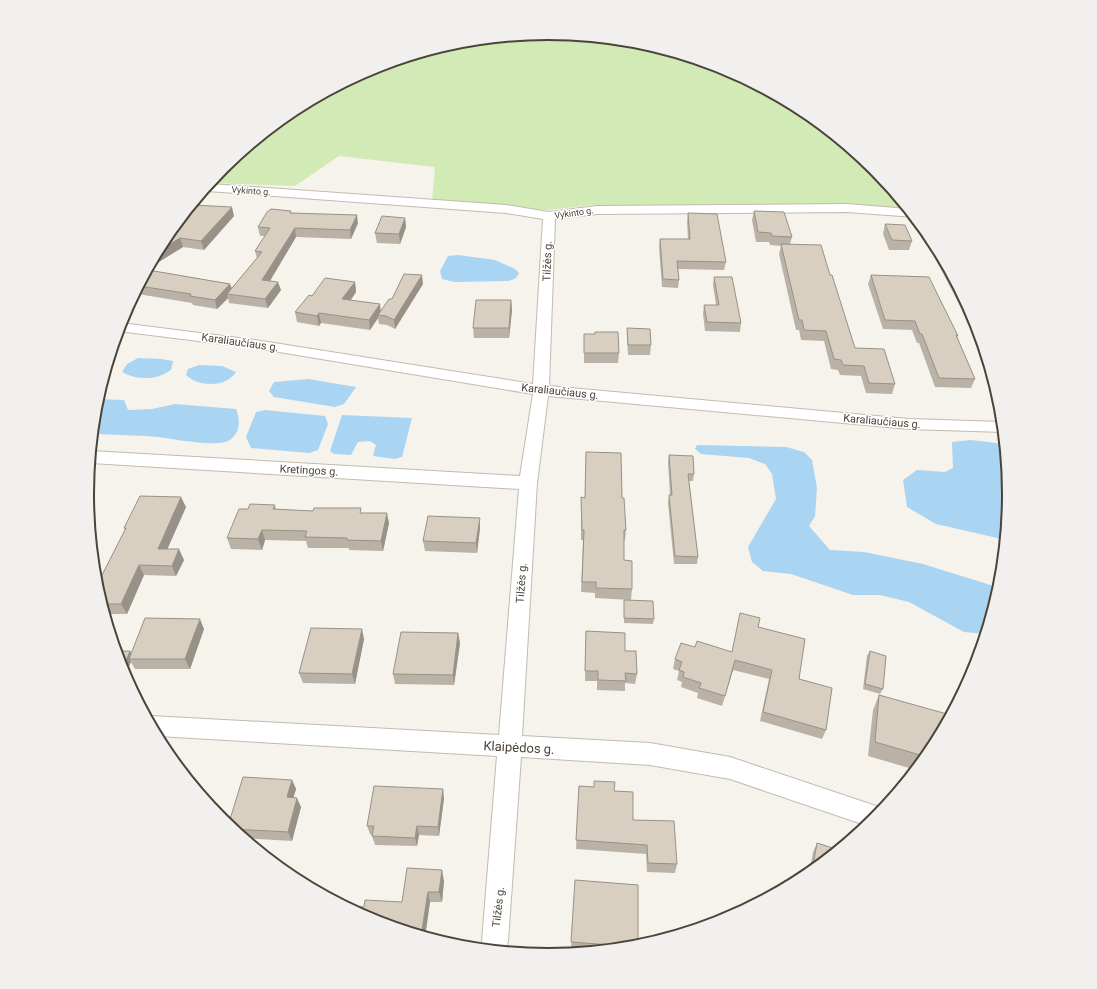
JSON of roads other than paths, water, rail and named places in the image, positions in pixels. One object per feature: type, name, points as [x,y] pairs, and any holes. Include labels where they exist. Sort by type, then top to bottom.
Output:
[{"type":"street","name":"Vykinto g.","points":[[213,188],[506,209],[549,216],[597,210],[831,208],[904,212]]},
{"type":"street","name":"Tilžės g.","points":[[494,945],[500,885],[528,483],[541,390],[549,216]]},
{"type":"street","name":"Karaliaučiaus g.","points":[[126,328],[255,344],[541,390],[909,424],[998,427]]},
{"type":"street","name":"Kretingos g.","points":[[96,457],[528,483]]},
{"type":"street","name":"Klaipėdos g.","points":[[158,726],[650,754],[730,768],[870,815]]},
{"type":"water","points":[[458,255],[495,260],[515,269],[519,273],[516,278],[509,281],[455,282],[442,279],[440,271],[448,256]]},
{"type":"water","points":[[138,358],[173,361],[171,370],[155,377],[135,377],[122,372],[127,364]]},
{"type":"water","points":[[199,365],[222,366],[236,372],[226,381],[204,384],[191,379],[186,375],[188,369]]},
{"type":"water","points":[[308,379],[356,387],[344,404],[335,407],[274,397],[269,391],[274,382]]},
{"type":"water","points":[[104,399],[124,400],[128,410],[152,409],[175,404],[236,409],[239,418],[235,435],[228,441],[222,443],[194,442],[150,436],[98,434]]},
{"type":"water","points":[[265,410],[325,416],[328,424],[318,450],[309,453],[251,448],[246,437],[256,412]]},
{"type":"water","points":[[342,415],[412,418],[402,457],[395,459],[373,456],[376,445],[370,441],[358,442],[351,455],[334,454],[330,451]]},
{"type":"water","points":[[971,440],[1000,443],[1003,494],[1001,539],[936,524],[907,507],[903,480],[917,470],[945,472],[953,468],[952,442]]},
{"type":"water","points":[[697,445],[786,447],[804,452],[812,460],[817,488],[815,516],[809,526],[830,550],[864,552],[923,564],[993,586],[981,634],[964,632],[909,602],[880,595],[853,595],[791,574],[763,571],[752,562],[748,547],[776,499],[772,474],[765,464],[749,458],[701,454],[695,449]]}]
